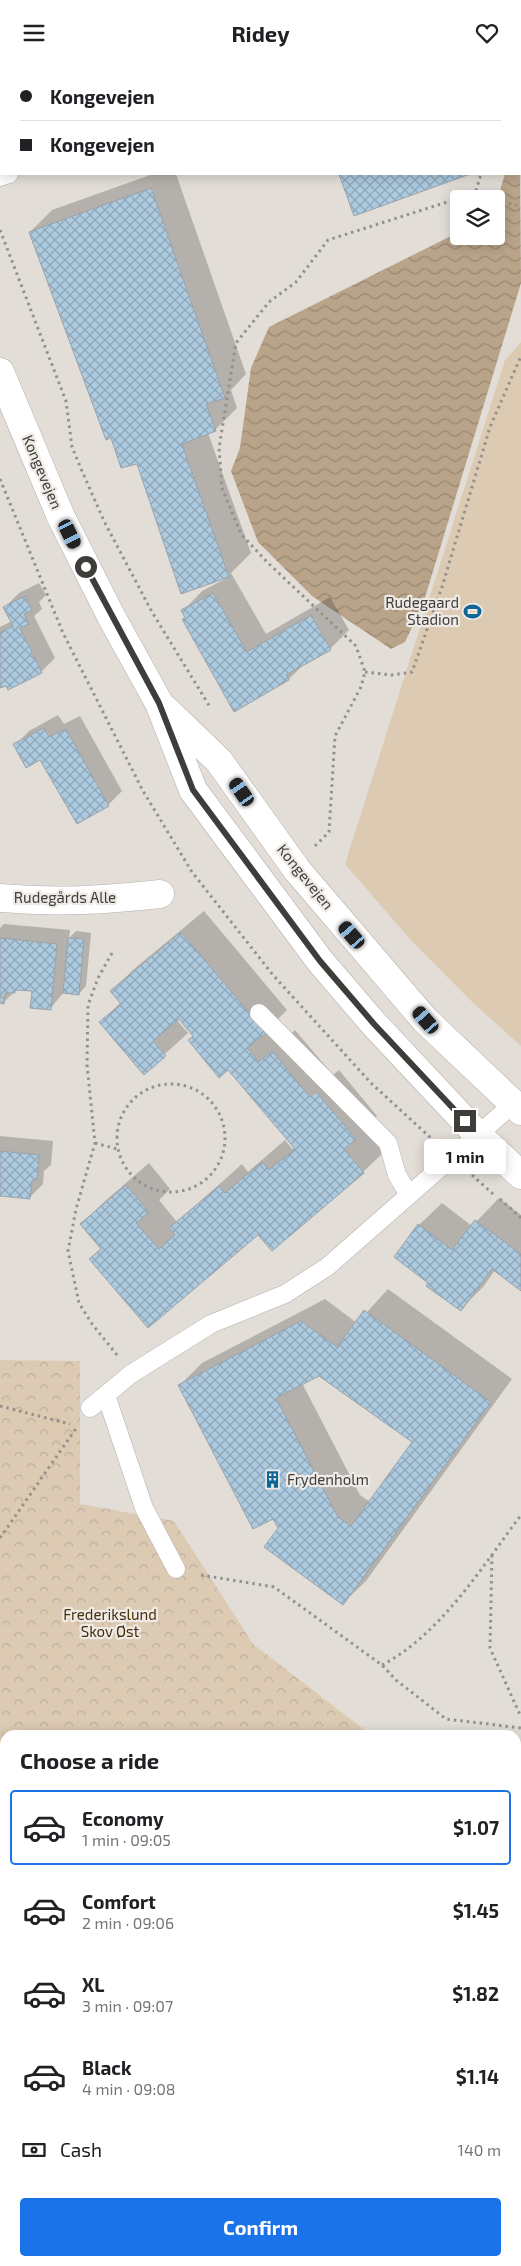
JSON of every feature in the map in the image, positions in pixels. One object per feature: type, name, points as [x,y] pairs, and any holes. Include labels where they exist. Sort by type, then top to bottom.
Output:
[{"type":"main road","name":"Kongevejen","points":[[0,372],[61,517],[112,618],[159,703],[193,790],[320,961],[374,1024],[478,1135],[521,1175]]},
{"type":"main road","name":"Kongevejen","points":[[159,703],[219,761],[297,870],[426,1020],[517,1107]]},
{"type":"main road","name":"Rudegårds Alle","points":[[0,898],[37,901],[99,901],[160,894]]},
{"type":"lane","points":[[259,1013],[388,1143],[397,1175],[409,1195]]},
{"type":"lane","points":[[90,1408],[131,1373],[211,1324],[285,1294],[327,1267],[478,1135],[517,1107]]},
{"type":"lane","points":[[106,1395],[144,1509],[176,1569]]},
{"type":"path","points":[[476,190],[481,175]]},
{"type":"path","points":[[311,850],[329,832],[335,737],[361,687],[365,672],[356,646],[267,563],[242,534],[222,487],[219,448],[236,343],[269,302],[296,282],[328,240],[450,201]]},
{"type":"path","points":[[505,203],[521,206]]},
{"type":"path","points":[[0,231],[66,401],[72,447],[82,471],[104,521],[152,612],[195,684]]},
{"type":"path","points":[[365,672],[392,675],[412,672],[442,587],[490,427],[521,355]]},
{"type":"path","points":[[0,479],[63,633],[143,791],[192,872],[273,975],[365,1076],[452,1158],[521,1218]]},
{"type":"path","points":[[112,953],[98,978],[88,1005],[87,1065],[95,1143],[76,1209],[68,1251],[79,1303],[92,1324],[131,1373]]},
{"type":"path","points":[[167,1083],[189,1086],[209,1098],[222,1117],[226,1139],[221,1161],[207,1180],[187,1191],[164,1193],[143,1185],[126,1169],[117,1149],[118,1126],[127,1105],[145,1090],[167,1083]]},
{"type":"path","points":[[95,1143],[117,1149]]},
{"type":"path","points":[[0,1406],[78,1427]]},
{"type":"path","points":[[0,1538],[90,1408]]},
{"type":"path","points":[[382,1665],[399,1656],[437,1623],[521,1515]]},
{"type":"path","points":[[492,1554],[490,1648],[521,1717]]},
{"type":"path","points":[[176,1569],[274,1587],[382,1665],[396,1680],[446,1719],[521,1728]]},
{"type":"green space","name":"Rudegaard Stadion","points":[[521,342],[521,1046],[469,999],[408,937],[345,864],[505,360]]},
{"type":"green space","name":"Frederikslund Skov Øst","points":[[0,1360],[80,1361],[80,1504],[174,1521],[253,1644],[365,1730],[0,1730]]},
{"type":"water","points":[[505,175],[520,175],[521,283],[423,604],[405,642],[391,649],[312,596],[258,542],[231,471],[240,448],[251,368],[269,327],[450,236],[450,245],[505,245],[505,190],[500,190]]},
{"type":"building","points":[[339,175],[467,175],[354,216]]},
{"type":"building","points":[[151,188],[225,398],[206,404],[216,431],[182,444],[229,577],[181,594],[137,464],[121,468],[111,438],[106,440],[29,232]]},
{"type":"building","points":[[213,593],[247,652],[311,615],[331,650],[286,675],[289,680],[234,712],[182,619],[185,618],[181,610]]},
{"type":"building","points":[[25,596],[32,610],[24,614],[29,624],[20,628],[42,673],[8,690],[6,686],[0,688],[0,633],[13,626],[3,607]]},
{"type":"building","points":[[44,728],[49,737],[66,729],[109,806],[77,824],[40,760],[26,768],[13,744]]},
{"type":"building","points":[[181,932],[266,1033],[247,1048],[259,1062],[272,1051],[310,1097],[316,1092],[356,1139],[344,1149],[364,1173],[272,1251],[258,1235],[148,1328],[89,1259],[101,1249],[80,1224],[126,1185],[149,1212],[136,1223],[159,1249],[175,1235],[169,1228],[219,1186],[225,1193],[262,1162],[269,1170],[295,1149],[228,1070],[219,1078],[188,1040],[193,1036],[179,1019],[153,1041],[166,1056],[144,1075],[99,1022],[121,1004],[110,991]]},
{"type":"building","points":[[0,938],[57,944],[51,1010],[30,1008],[32,991],[15,990],[15,993],[5,993],[4,1004],[0,1003]]},
{"type":"building","points":[[68,938],[84,939],[79,995],[63,993]]},
{"type":"building","points":[[0,1151],[39,1155],[37,1180],[32,1180],[30,1199],[0,1196]]},
{"type":"building","points":[[475,1220],[521,1254],[521,1291],[492,1269],[461,1311],[426,1286],[428,1283],[394,1257],[418,1224],[452,1250]]},
{"type":"building","name":"Frydenholm","points":[[364,1310],[491,1402],[343,1605],[264,1547],[278,1528],[273,1519],[253,1529],[178,1385],[301,1321],[337,1347]],"holes":[[[319,1376],[412,1442],[351,1526],[338,1517],[276,1398]]]},
{"type":"place","name":"Rudegaard Stadion","points":[[473,612]]},
{"type":"place","name":"Frydenholm","points":[[273,1480]]},
{"type":"route","points":[[86,567],[159,703],[193,790],[320,961],[374,1024],[465,1121]]}]
